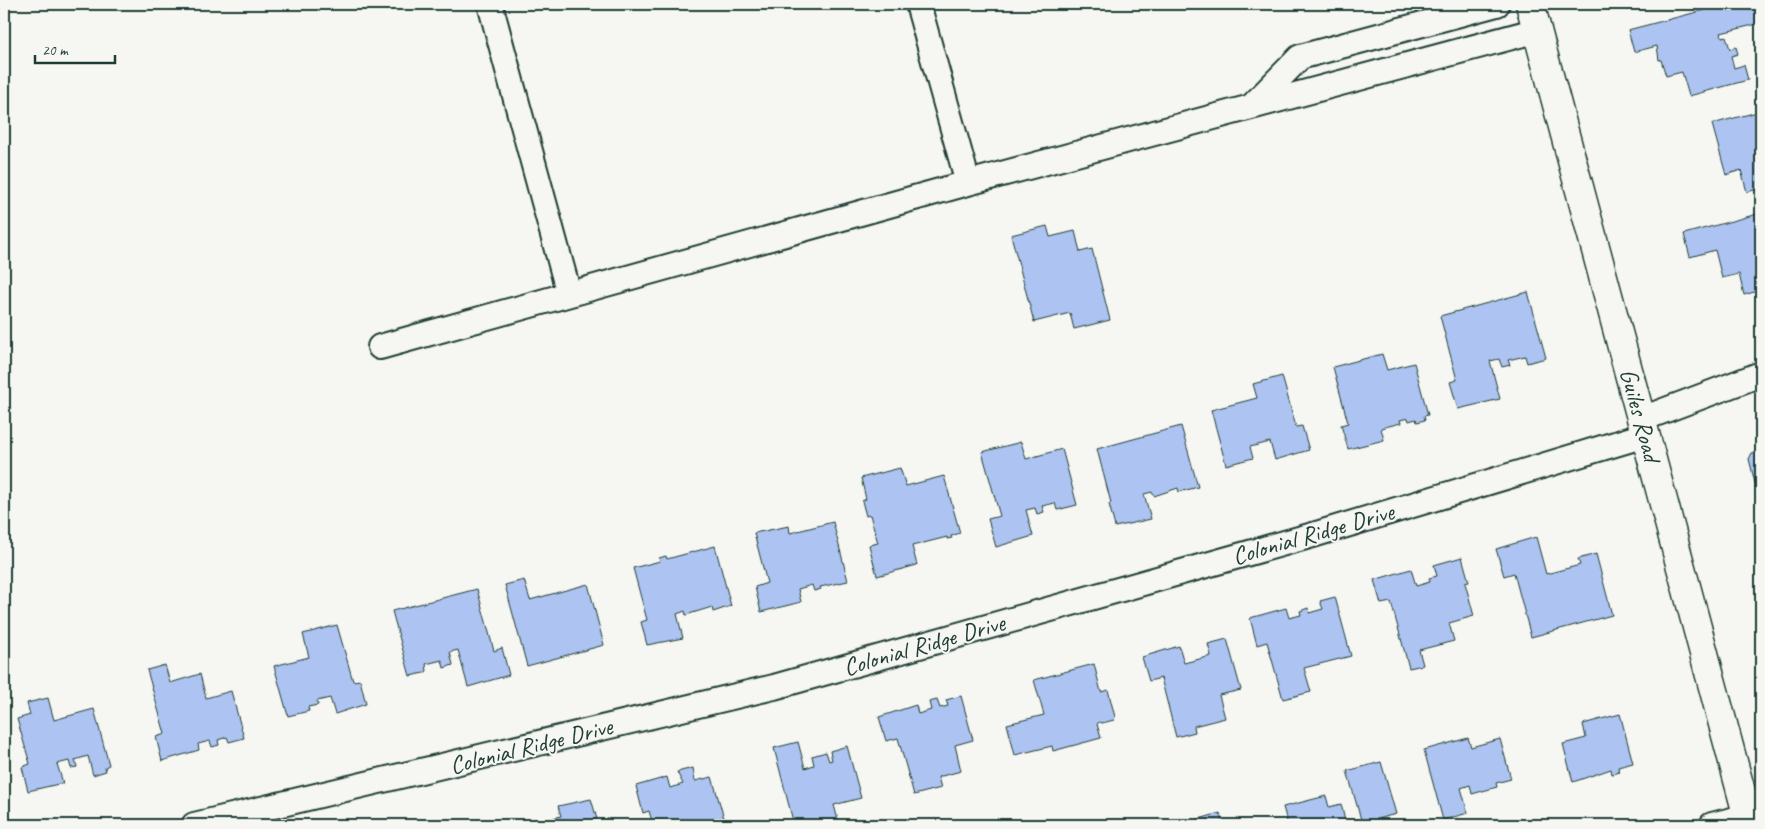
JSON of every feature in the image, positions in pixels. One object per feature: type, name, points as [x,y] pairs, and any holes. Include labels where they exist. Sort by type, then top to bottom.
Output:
[{"type":"street","points":[[490,4],[569,294]]},
{"type":"street","points":[[918,4],[968,183]]},
{"type":"street","points":[[1251,107],[1300,57],[1497,4]]},
{"type":"street","name":"Guiles Road","points":[[1530,4],[1749,820]]},
{"type":"street","points":[[380,347],[968,183],[1538,30]]},
{"type":"street","points":[[1356,42],[1366,76]]},
{"type":"street","name":"Colonial Ridge Drive","points":[[194,825],[774,687],[1313,535],[1644,427],[1761,374]]},
{"type":"street","points":[[1712,825],[1749,820]]},
{"type":"building","points":[[1728,4],[1756,4],[1761,23],[1721,33],[1722,37],[1726,36],[1730,49],[1736,47],[1738,54],[1731,56],[1734,68],[1744,65],[1748,80],[1689,96],[1682,72],[1666,76],[1661,60],[1659,60],[1657,46],[1634,52],[1628,30]]},
{"type":"building","points":[[1761,111],[1761,188],[1747,192],[1741,170],[1726,175],[1712,124]]},
{"type":"building","points":[[1761,213],[1761,290],[1744,295],[1739,274],[1722,278],[1715,250],[1690,257],[1684,234]]},
{"type":"building","points":[[1047,226],[1050,237],[1075,231],[1080,252],[1092,249],[1110,320],[1074,329],[1070,313],[1034,322],[1011,235]]},
{"type":"building","points":[[1528,292],[1546,358],[1527,363],[1525,356],[1508,360],[1510,365],[1502,367],[1499,359],[1490,361],[1500,399],[1458,409],[1450,382],[1457,380],[1440,316]]},
{"type":"building","points":[[1382,354],[1387,370],[1414,363],[1428,415],[1424,416],[1425,420],[1417,422],[1416,419],[1409,421],[1408,418],[1400,420],[1401,423],[1381,428],[1384,440],[1348,449],[1341,425],[1348,423],[1333,367]]},
{"type":"building","points":[[1282,376],[1296,427],[1302,426],[1309,450],[1275,460],[1270,442],[1250,447],[1253,458],[1226,465],[1211,410],[1257,398],[1253,384]]},
{"type":"building","points":[[1181,426],[1198,487],[1179,492],[1178,488],[1154,496],[1152,492],[1144,494],[1151,519],[1115,527],[1097,449]]},
{"type":"building","points":[[1021,442],[1026,459],[1062,449],[1077,505],[1057,510],[1055,503],[1042,506],[1044,512],[1037,514],[1035,508],[1026,510],[1033,536],[996,547],[988,519],[1000,516],[982,452]]},
{"type":"building","points":[[1757,452],[1761,455],[1761,507],[1749,459],[1752,453]]},
{"type":"building","points":[[900,468],[906,486],[944,476],[960,533],[951,536],[952,538],[947,539],[947,537],[912,546],[917,565],[877,576],[869,545],[878,543],[870,515],[866,516],[862,501],[866,499],[861,478]]},
{"type":"building","points":[[833,522],[848,581],[820,587],[821,589],[814,591],[812,585],[798,589],[801,602],[761,612],[755,587],[767,583],[754,533],[789,526],[790,533]]},
{"type":"building","points":[[1536,537],[1546,574],[1580,565],[1578,559],[1596,554],[1612,615],[1531,637],[1514,573],[1504,576],[1496,549]]},
{"type":"building","points":[[715,546],[731,606],[713,612],[712,607],[686,615],[685,611],[677,614],[683,638],[647,645],[641,622],[647,620],[633,568],[660,561],[659,558],[666,556],[667,559]]},
{"type":"building","points":[[1462,557],[1469,582],[1465,583],[1474,616],[1449,623],[1454,641],[1419,650],[1423,665],[1409,668],[1391,602],[1381,604],[1374,580],[1411,569],[1416,586],[1430,582],[1429,578],[1437,576],[1434,565]]},
{"type":"building","points":[[524,580],[530,600],[588,584],[604,645],[527,666],[505,585]]},
{"type":"building","points":[[477,589],[494,651],[502,648],[509,675],[468,687],[458,650],[450,652],[453,665],[444,668],[442,660],[426,664],[427,671],[410,676],[392,611]]},
{"type":"building","points":[[1335,597],[1351,656],[1304,668],[1311,692],[1283,699],[1267,642],[1257,645],[1250,618],[1286,608],[1289,618],[1301,615],[1300,611],[1308,608],[1309,613],[1323,609],[1320,601]]},
{"type":"building","points":[[337,625],[353,681],[360,680],[366,704],[335,714],[330,698],[317,701],[318,705],[308,707],[309,711],[288,716],[274,666],[309,657],[303,634]]},
{"type":"building","points":[[1227,639],[1241,690],[1219,695],[1225,718],[1194,726],[1195,732],[1176,737],[1161,678],[1149,681],[1142,657],[1179,646],[1184,663],[1211,656],[1208,644]]},
{"type":"building","points":[[1094,664],[1101,692],[1108,690],[1115,717],[1114,720],[1097,724],[1101,738],[1053,751],[1052,746],[1015,755],[1007,724],[1044,715],[1034,680]]},
{"type":"building","points":[[165,665],[170,683],[200,674],[206,698],[231,691],[244,738],[229,742],[227,737],[218,740],[219,745],[212,747],[210,741],[198,744],[199,750],[162,761],[156,737],[165,734],[147,670]]},
{"type":"building","points":[[961,696],[973,740],[955,745],[961,771],[938,777],[941,788],[914,795],[898,738],[886,741],[879,717],[916,705],[918,714],[931,710],[929,702],[937,700],[940,708],[948,706],[946,700]]},
{"type":"building","points":[[48,698],[54,720],[94,709],[109,765],[105,767],[106,771],[93,775],[88,756],[75,760],[77,767],[71,768],[69,761],[57,764],[63,783],[28,791],[22,767],[30,764],[17,719],[30,715],[27,703]]},
{"type":"building","points":[[1620,714],[1633,763],[1618,767],[1619,772],[1612,774],[1611,769],[1573,782],[1563,744],[1586,738],[1583,724]]},
{"type":"building","points":[[1468,738],[1471,747],[1500,739],[1511,779],[1496,783],[1497,787],[1472,794],[1470,785],[1461,788],[1468,813],[1443,820],[1424,750]]},
{"type":"building","points":[[798,742],[805,768],[814,765],[812,756],[826,752],[829,761],[832,760],[830,751],[847,746],[861,798],[834,805],[838,820],[834,825],[794,825],[774,748]]},
{"type":"building","points":[[1381,762],[1396,814],[1362,823],[1347,771]]},
{"type":"building","points":[[693,768],[695,781],[712,777],[726,825],[653,825],[649,811],[643,813],[636,786],[667,777],[670,788],[683,784],[677,772]]},
{"type":"building","points":[[1326,796],[1329,807],[1341,804],[1346,825],[1288,825],[1283,807]]},
{"type":"building","points":[[591,799],[597,819],[589,821],[591,825],[555,825],[553,818],[561,816],[558,806]]},
{"type":"building","points":[[1220,813],[1223,825],[1193,825],[1192,821]]},
{"type":"building","points":[[540,819],[542,825],[517,825]]},
{"type":"building","points":[[1245,822],[1246,825],[1231,825]]}]
